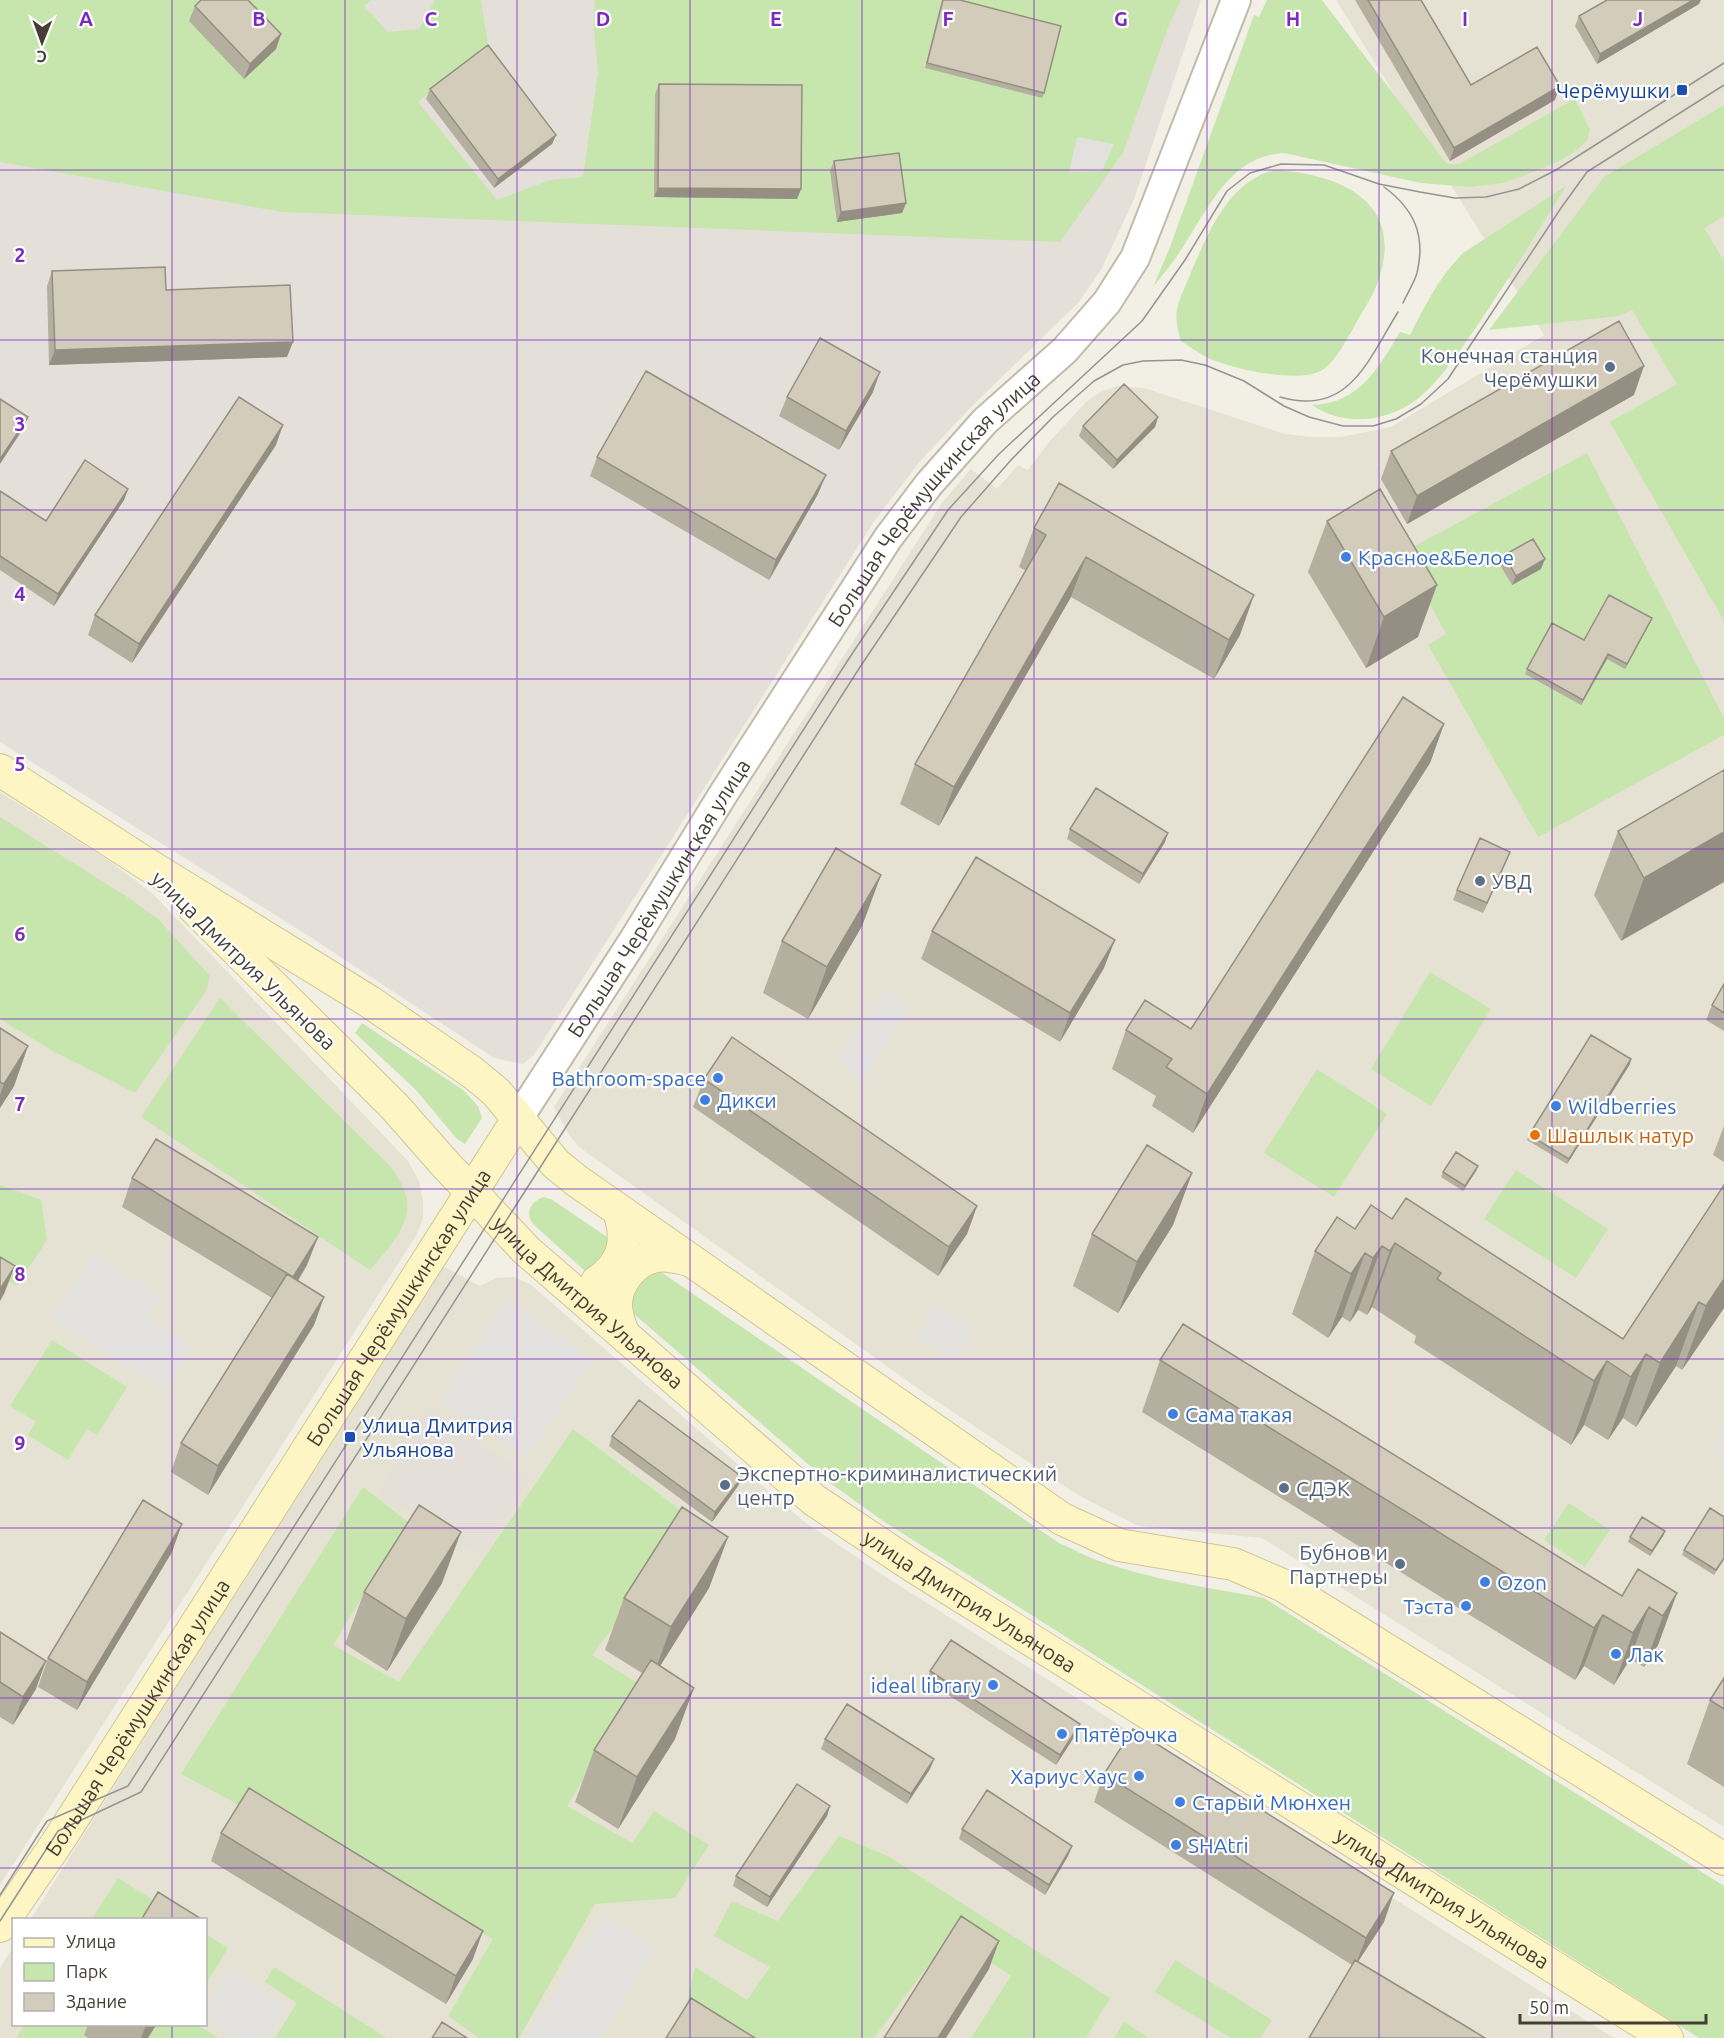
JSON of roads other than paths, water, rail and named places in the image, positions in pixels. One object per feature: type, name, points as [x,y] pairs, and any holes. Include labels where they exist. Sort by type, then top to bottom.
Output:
[{"type":"main road","name":"улица Дмитрия Ульянова","points":[[0,770],[370,1002],[474,1073],[496,1092],[556,1164],[619,1211],[1062,1519],[1119,1545],[1233,1564],[1282,1585],[1724,1859]]},
{"type":"main road","name":"улица Дмитрия Ульянова","points":[[145,863],[185,898],[394,1106],[526,1250],[814,1500],[872,1540],[1667,2038]]},
{"type":"main road","name":"Большая Черёмушкинская улица","points":[[0,1926],[66,1829],[518,1119]]},
{"type":"main road","points":[[571,1289],[597,1282],[608,1275],[617,1264],[625,1238],[624,1225],[619,1211]]},
{"type":"main road","points":[[623,1333],[617,1317],[616,1301],[620,1284],[629,1272],[642,1261],[657,1256],[674,1256],[690,1260]]},
{"type":"street","name":"Большая Черёмушкинская улица","points":[[518,1119],[888,538],[955,453],[985,420],[1065,350],[1107,302],[1135,258],[1236,0]]},
{"type":"tram line","points":[[0,1895],[47,1821],[128,1786],[848,660],[948,510],[999,454],[1142,321],[1185,260],[1227,191],[1250,173],[1281,164],[1324,165],[1379,184],[1455,198],[1486,197],[1519,189],[1556,170],[1724,63]]},
{"type":"tram line","points":[[0,1921],[58,1831],[141,1792],[860,667],[961,517],[1011,460],[1053,417],[1094,381],[1123,365],[1143,361],[1181,360],[1205,365],[1244,381],[1284,406],[1309,417],[1343,426],[1373,426],[1396,419],[1421,404],[1448,379],[1587,172],[1724,85]]},
{"type":"tram line","points":[[1384,187],[1403,204],[1410,214],[1415,224],[1420,247],[1417,273],[1403,303]]},
{"type":"tram line","points":[[1280,397],[1304,401],[1323,399],[1340,392],[1366,365],[1398,312]]},
{"type":"place","name":"Черёмушки","points":[[1682,90]]},
{"type":"place","name":"Конечная станция Черёмушки","points":[[1610,367]]},
{"type":"place","name":"Красное&Белое","points":[[1346,557]]},
{"type":"place","name":"УВД","points":[[1480,881]]},
{"type":"place","name":"Bathroom-space","points":[[718,1078]]},
{"type":"place","name":"Дикси","points":[[705,1100]]},
{"type":"place","name":"Wildberries","points":[[1556,1106]]},
{"type":"place","name":"Шашлык натур","points":[[1535,1135]]},
{"type":"place","name":"Сама такая","points":[[1173,1414]]},
{"type":"place","name":"Улица Дмитрия Ульянова","points":[[350,1437]]},
{"type":"place","name":"Экспертно-криминалистический центр","points":[[725,1485]]},
{"type":"place","name":"СДЭК","points":[[1284,1488]]},
{"type":"place","name":"Бубнов и Партнеры","points":[[1400,1564]]},
{"type":"place","name":"Ozon","points":[[1485,1582]]},
{"type":"place","name":"Тэста","points":[[1466,1606]]},
{"type":"place","name":"Лак","points":[[1616,1654]]},
{"type":"place","name":"ideal library","points":[[993,1685]]},
{"type":"place","name":"Пятёрочка","points":[[1062,1734]]},
{"type":"place","name":"Хариус Хаус","points":[[1139,1776]]},
{"type":"place","name":"Старый Мюнхен","points":[[1180,1802]]},
{"type":"place","name":"SHAtri","points":[[1176,1845]]}]
